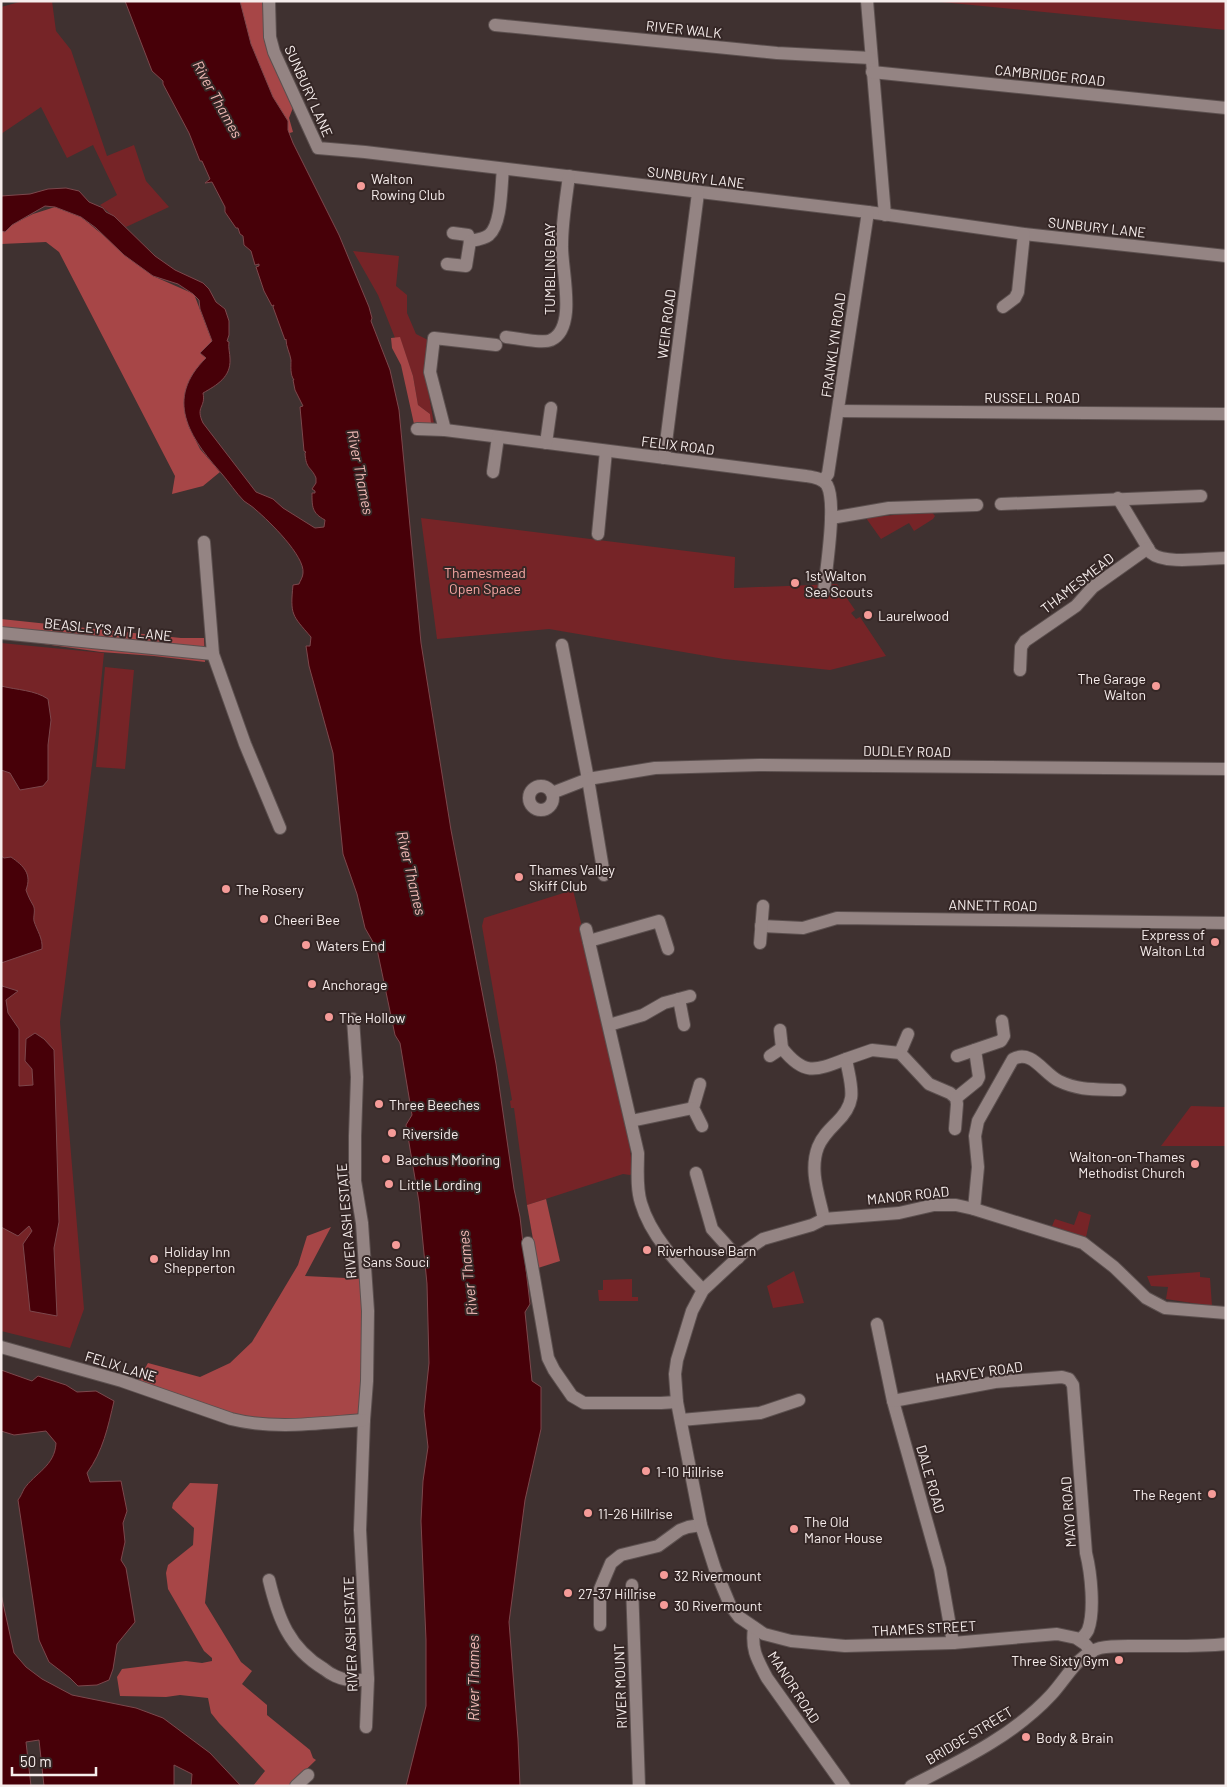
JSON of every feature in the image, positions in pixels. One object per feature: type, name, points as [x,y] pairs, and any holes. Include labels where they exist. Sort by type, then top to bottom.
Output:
[{"type":"street","name":"SUNBURY LANE","points":[[269,1],[270,38],[274,52],[318,148],[324,150],[365,152],[868,212],[1024,234],[1226,256]]},
{"type":"street","points":[[866,1],[885,215]]},
{"type":"street","name":"RIVER WALK","points":[[495,25],[777,53],[871,58]]},
{"type":"street","name":"CAMBRIDGE ROAD","points":[[872,72],[1226,108]]},
{"type":"street","points":[[470,241],[487,236],[494,228],[498,218],[503,169]]},
{"type":"street","name":"TUMBLING BAY","points":[[506,337],[547,342],[557,337],[561,331],[566,310],[566,283],[562,244],[569,176]]},
{"type":"street","name":"WEIR ROAD","points":[[664,458],[698,192]]},
{"type":"street","name":"FRANKLYN ROAD","points":[[823,481],[828,474],[868,212]]},
{"type":"street","points":[[447,264],[466,266],[470,241],[468,235],[453,234]]},
{"type":"street","points":[[1003,307],[1015,298],[1018,292],[1024,234]]},
{"type":"street","points":[[445,430],[430,372],[434,338],[496,345]]},
{"type":"street","points":[[546,443],[551,408]]},
{"type":"street","name":"RUSSELL ROAD","points":[[838,411],[1226,414]]},
{"type":"street","name":"FELIX ROAD","points":[[417,429],[445,430],[806,476],[823,481]]},
{"type":"street","points":[[493,472],[498,437]]},
{"type":"street","points":[[598,534],[606,451]]},
{"type":"street","points":[[823,481],[830,494],[831,518],[824,591]]},
{"type":"street","points":[[1002,504],[1201,496]]},
{"type":"street","points":[[1118,498],[1148,548],[1155,556],[1166,559],[1226,558]]},
{"type":"street","points":[[831,518],[889,508],[977,505]]},
{"type":"street","points":[[204,542],[213,654],[245,744],[280,828]]},
{"type":"street","name":"THAMESMEAD","points":[[1020,670],[1022,647],[1025,641],[1076,606],[1093,586],[1148,548]]},
{"type":"street","name":"BEASLEY'S AIT LANE","points":[[1,633],[213,654]]},
{"type":"street","points":[[562,646],[588,779],[604,875]]},
{"type":"street","name":"DUDLEY ROAD","points":[[552,793],[588,779],[655,768],[759,765],[1226,769]]},
{"type":"street","points":[[760,943],[763,906]]},
{"type":"street","name":"ANNETT ROAD","points":[[761,926],[803,928],[812,927],[827,920],[837,918],[1226,923]]},
{"type":"street","points":[[668,949],[659,921],[587,935],[638,1152],[641,1202],[648,1219],[673,1258],[703,1290]]},
{"type":"street","points":[[609,1025],[642,1015],[664,1003],[684,997],[684,1025]]},
{"type":"street","name":"RIVER ASH ESTATE","points":[[353,1019],[357,1077],[355,1180],[362,1224],[368,1311],[367,1381],[360,1530],[368,1680],[366,1727]]},
{"type":"street","points":[[957,1056],[1001,1041],[1004,1036],[1002,1021]]},
{"type":"street","points":[[780,1030],[782,1048],[794,1062],[804,1068],[824,1067],[872,1050],[900,1052],[929,1084],[950,1093],[956,1098],[955,1129]]},
{"type":"street","points":[[900,1052],[908,1034]]},
{"type":"street","points":[[770,1056],[782,1048]]},
{"type":"street","points":[[956,1098],[979,1077],[975,1050]]},
{"type":"street","points":[[974,1209],[978,1168],[976,1128],[978,1121],[1013,1059],[1018,1056],[1027,1056],[1058,1080],[1076,1088],[1120,1090]]},
{"type":"street","points":[[824,1219],[814,1177],[815,1157],[822,1138],[848,1110],[851,1103],[851,1088],[846,1059]]},
{"type":"street","points":[[700,1084],[693,1108],[702,1126]]},
{"type":"street","points":[[631,1120],[693,1108]]},
{"type":"street","points":[[696,1173],[712,1229],[738,1258]]},
{"type":"street","name":"MANOR ROAD","points":[[844,1786],[767,1678],[757,1660],[753,1647],[754,1628],[740,1617],[730,1604],[715,1569],[701,1525],[677,1402],[676,1374],[677,1360],[692,1311],[703,1290],[738,1258],[763,1239],[812,1226],[824,1219],[899,1213],[934,1205],[956,1205],[1083,1243],[1114,1267],[1146,1298],[1165,1308],[1226,1313]]},
{"type":"street","points":[[528,1243],[547,1351],[554,1370],[572,1396],[584,1403],[677,1402]]},
{"type":"street","name":"DALE ROAD","points":[[877,1324],[893,1401],[940,1568],[953,1643]]},
{"type":"street","name":"FELIX LANE","points":[[1,1347],[122,1381],[246,1423],[272,1425],[364,1420]]},
{"type":"street","name":"HARVEY ROAD","points":[[893,1401],[995,1382],[1062,1377],[1069,1379]]},
{"type":"street","name":"MAYO ROAD","points":[[1069,1379],[1073,1385],[1091,1599],[1087,1631],[1080,1640]]},
{"type":"street","points":[[681,1420],[760,1413],[799,1400]]},
{"type":"street","points":[[600,1625],[600,1589],[611,1563],[621,1555],[658,1546],[672,1534],[688,1527],[701,1525]]},
{"type":"street","points":[[269,1580],[279,1618],[298,1650],[313,1663],[329,1673],[347,1680],[368,1680]]},
{"type":"street","name":"RIVER MOUNT","points":[[632,1585],[638,1786]]},
{"type":"street","name":"THAMES STREET","points":[[754,1628],[764,1634],[778,1638],[844,1646],[953,1643],[1050,1634],[1067,1635],[1080,1640]]},
{"type":"street","points":[[1080,1640],[1092,1652]]},
{"type":"street","name":"BRIDGE STREET","points":[[911,1786],[980,1749],[1009,1730],[1043,1703],[1076,1665],[1092,1652],[1101,1648],[1115,1646],[1189,1647],[1226,1644]]},
{"type":"street","points":[[296,1786],[308,1775]]},
{"type":"green space","points":[[23,1],[52,1],[56,31],[71,50],[107,156],[134,145],[146,181],[169,207],[126,227],[100,205],[117,195],[93,145],[67,158],[41,107],[1,134],[1,7]]},
{"type":"green space","points":[[931,1],[1226,1],[1226,30]]},
{"type":"green space","points":[[353,251],[399,256],[396,286],[407,295],[407,313],[416,334],[428,340],[425,373],[434,424],[431,423],[430,414],[418,405],[413,376],[400,338],[395,338],[378,295]]},
{"type":"green space","points":[[931,511],[935,516],[933,519],[914,531],[909,523],[881,539],[866,518]]},
{"type":"green space","name":"Thamesmead Open Space","points":[[421,518],[735,557],[734,588],[837,584],[855,610],[851,613],[856,619],[860,617],[886,656],[830,670],[724,659],[549,629],[437,639]]},
{"type":"green space","points":[[1,643],[104,653],[96,733],[60,1022],[84,1309],[70,1348],[1,1331]]},
{"type":"green space","points":[[105,667],[134,670],[125,769],[96,767]]},
{"type":"green space","points":[[573,890],[626,1118],[633,1173],[630,1175],[623,1174],[527,1205],[514,1108],[511,1108],[510,1101],[512,1100],[482,926],[484,918]]},
{"type":"green space","points":[[1191,1106],[1226,1107],[1226,1146],[1161,1146]]},
{"type":"green space","points":[[1079,1211],[1091,1215],[1086,1237],[1052,1226],[1055,1219],[1074,1225]]},
{"type":"green space","points":[[794,1271],[804,1303],[773,1308],[767,1286]]},
{"type":"green space","points":[[1200,1272],[1200,1277],[1210,1278],[1212,1306],[1166,1299],[1168,1287],[1151,1286],[1147,1276]]},
{"type":"green space","points":[[632,1279],[632,1297],[638,1297],[638,1301],[599,1301],[598,1290],[603,1290],[603,1280]]},
{"type":"shaded area","points":[[230,1],[264,1],[263,33],[296,100],[289,118],[293,132],[283,135]]},
{"type":"shaded area","points":[[55,207],[81,217],[153,276],[194,294],[212,341],[200,353],[206,357],[188,425],[200,449],[220,472],[203,486],[172,494],[175,476],[59,252],[46,242],[1,244],[1,230],[33,214]]},
{"type":"shaded area","points":[[400,337],[413,376],[418,405],[430,414],[431,423],[414,424],[401,365],[392,348],[391,338]]},
{"type":"shaded area","points":[[1,619],[181,638],[204,638],[205,662],[101,652],[1,638]]},
{"type":"shaded area","points":[[546,1199],[560,1261],[538,1268],[527,1205]]},
{"type":"shaded area","points":[[331,1227],[305,1276],[366,1279],[364,1420],[272,1425],[135,1386],[148,1363],[200,1377],[230,1363],[252,1342],[298,1265],[307,1236]]},
{"type":"shaded area","points":[[190,1483],[218,1484],[205,1603],[241,1662],[252,1671],[242,1684],[267,1705],[267,1715],[310,1750],[313,1758],[316,1760],[289,1786],[253,1786],[265,1771],[211,1713],[208,1698],[180,1695],[166,1697],[120,1696],[117,1677],[122,1669],[186,1661],[202,1663],[212,1661],[212,1658],[204,1651],[168,1589],[166,1573],[168,1565],[193,1545],[194,1528],[172,1508],[173,1503]]},
{"type":"water","name":"River Thames","points":[[125,1],[240,1],[251,44],[273,97],[288,121],[288,130],[293,143],[339,235],[369,307],[371,321],[390,370],[399,410],[421,643],[451,830],[496,1064],[514,1189],[520,1217],[530,1304],[525,1312],[532,1381],[541,1387],[541,1429],[525,1500],[509,1622],[520,1786],[406,1786],[426,1706],[426,1640],[421,1521],[423,1481],[428,1447],[424,1411],[429,1363],[427,1284],[419,1202],[406,1125],[412,1115],[400,1043],[395,1035],[377,949],[365,928],[357,894],[343,854],[333,753],[309,666],[306,646],[310,646],[311,637],[296,619],[292,609],[293,585],[299,584],[303,574],[302,566],[285,539],[262,515],[241,498],[210,460],[191,432],[186,418],[184,403],[186,388],[193,373],[206,358],[200,353],[212,341],[200,309],[199,300],[178,284],[153,276],[124,255],[96,228],[81,217],[55,207],[45,206],[12,225],[5,232],[1,231],[1,196],[30,194],[48,189],[66,188],[79,191],[89,202],[103,208],[114,216],[155,256],[175,270],[203,283],[209,289],[216,302],[225,309],[229,321],[227,341],[229,342],[230,365],[226,376],[203,393],[204,398],[200,413],[203,423],[256,492],[273,499],[283,508],[315,528],[324,527],[325,520],[317,515],[313,506],[312,493],[315,493],[315,491],[312,489],[316,483],[316,478],[308,465],[306,452],[304,451],[300,407],[303,406],[295,390],[286,339],[273,307],[274,305],[272,306],[264,291],[256,267],[259,264],[255,265],[251,251],[244,245],[243,236],[225,212],[225,207],[212,182],[205,183],[210,179],[163,81],[152,71]]},
{"type":"water","points":[[1,686],[32,692],[48,699],[51,720],[48,745],[48,780],[43,786],[20,790],[10,773],[1,770]]},
{"type":"water","points":[[1,856],[4,858],[11,857],[26,871],[28,884],[26,890],[34,907],[34,921],[41,938],[42,949],[1,963]]},
{"type":"water","points":[[1,983],[2,986],[18,991],[6,1000],[8,1013],[19,1029],[19,1086],[33,1085],[32,1069],[25,1061],[26,1039],[35,1033],[44,1039],[54,1050],[59,1222],[54,1248],[57,1316],[30,1311],[23,1244],[32,1231],[29,1226],[18,1236],[1,1227]]},
{"type":"water","points":[[1,1370],[32,1381],[38,1376],[66,1385],[77,1392],[96,1391],[114,1401],[101,1447],[87,1473],[90,1482],[121,1481],[127,1511],[123,1523],[125,1542],[121,1560],[126,1568],[135,1622],[117,1644],[113,1669],[109,1680],[97,1685],[78,1686],[49,1662],[39,1640],[18,1500],[28,1483],[44,1469],[52,1458],[56,1443],[46,1431],[14,1435],[1,1431]]},
{"type":"water","points":[[1,1594],[14,1653],[26,1667],[42,1679],[72,1695],[136,1708],[163,1718],[210,1753],[241,1786],[191,1786],[192,1774],[174,1765],[174,1786],[44,1786],[39,1740],[26,1742],[31,1786],[1,1786]]},
{"type":"place","name":"Walton Rowing Club","points":[[361,186]]},
{"type":"place","name":"1st Walton Sea Scouts","points":[[795,583]]},
{"type":"place","name":"Laurelwood","points":[[868,615]]},
{"type":"place","name":"The Garage Walton","points":[[1156,686]]},
{"type":"place","name":"Thames Valley Skiff Club","points":[[519,877]]},
{"type":"place","name":"The Rosery","points":[[226,889]]},
{"type":"place","name":"Cheeri Bee","points":[[264,919]]},
{"type":"place","name":"Express of Walton Ltd","points":[[1215,942]]},
{"type":"place","name":"Waters End","points":[[306,945]]},
{"type":"place","name":"Anchorage","points":[[312,984]]},
{"type":"place","name":"The Hollow","points":[[329,1017]]},
{"type":"place","name":"Three Beeches","points":[[379,1104]]},
{"type":"place","name":"Riverside","points":[[392,1133]]},
{"type":"place","name":"Bacchus Mooring","points":[[386,1159]]},
{"type":"place","name":"Walton-on-Thames Methodist Church","points":[[1195,1164]]},
{"type":"place","name":"Little Lording","points":[[389,1184]]},
{"type":"place","name":"Sans Souci","points":[[396,1245]]},
{"type":"place","name":"Riverhouse Barn","points":[[647,1250]]},
{"type":"place","name":"Holiday Inn Shepperton","points":[[154,1259]]},
{"type":"place","name":"1-10 Hillrise","points":[[646,1471]]},
{"type":"place","name":"The Regent","points":[[1212,1494]]},
{"type":"place","name":"11-26 Hillrise","points":[[588,1513]]},
{"type":"place","name":"The Old Manor House","points":[[794,1529]]},
{"type":"place","name":"32 Rivermount","points":[[664,1575]]},
{"type":"place","name":"27-37 Hillrise","points":[[568,1593]]},
{"type":"place","name":"30 Rivermount","points":[[664,1605]]},
{"type":"place","name":"Three Sixty Gym","points":[[1119,1660]]},
{"type":"place","name":"Body & Brain","points":[[1026,1737]]}]
